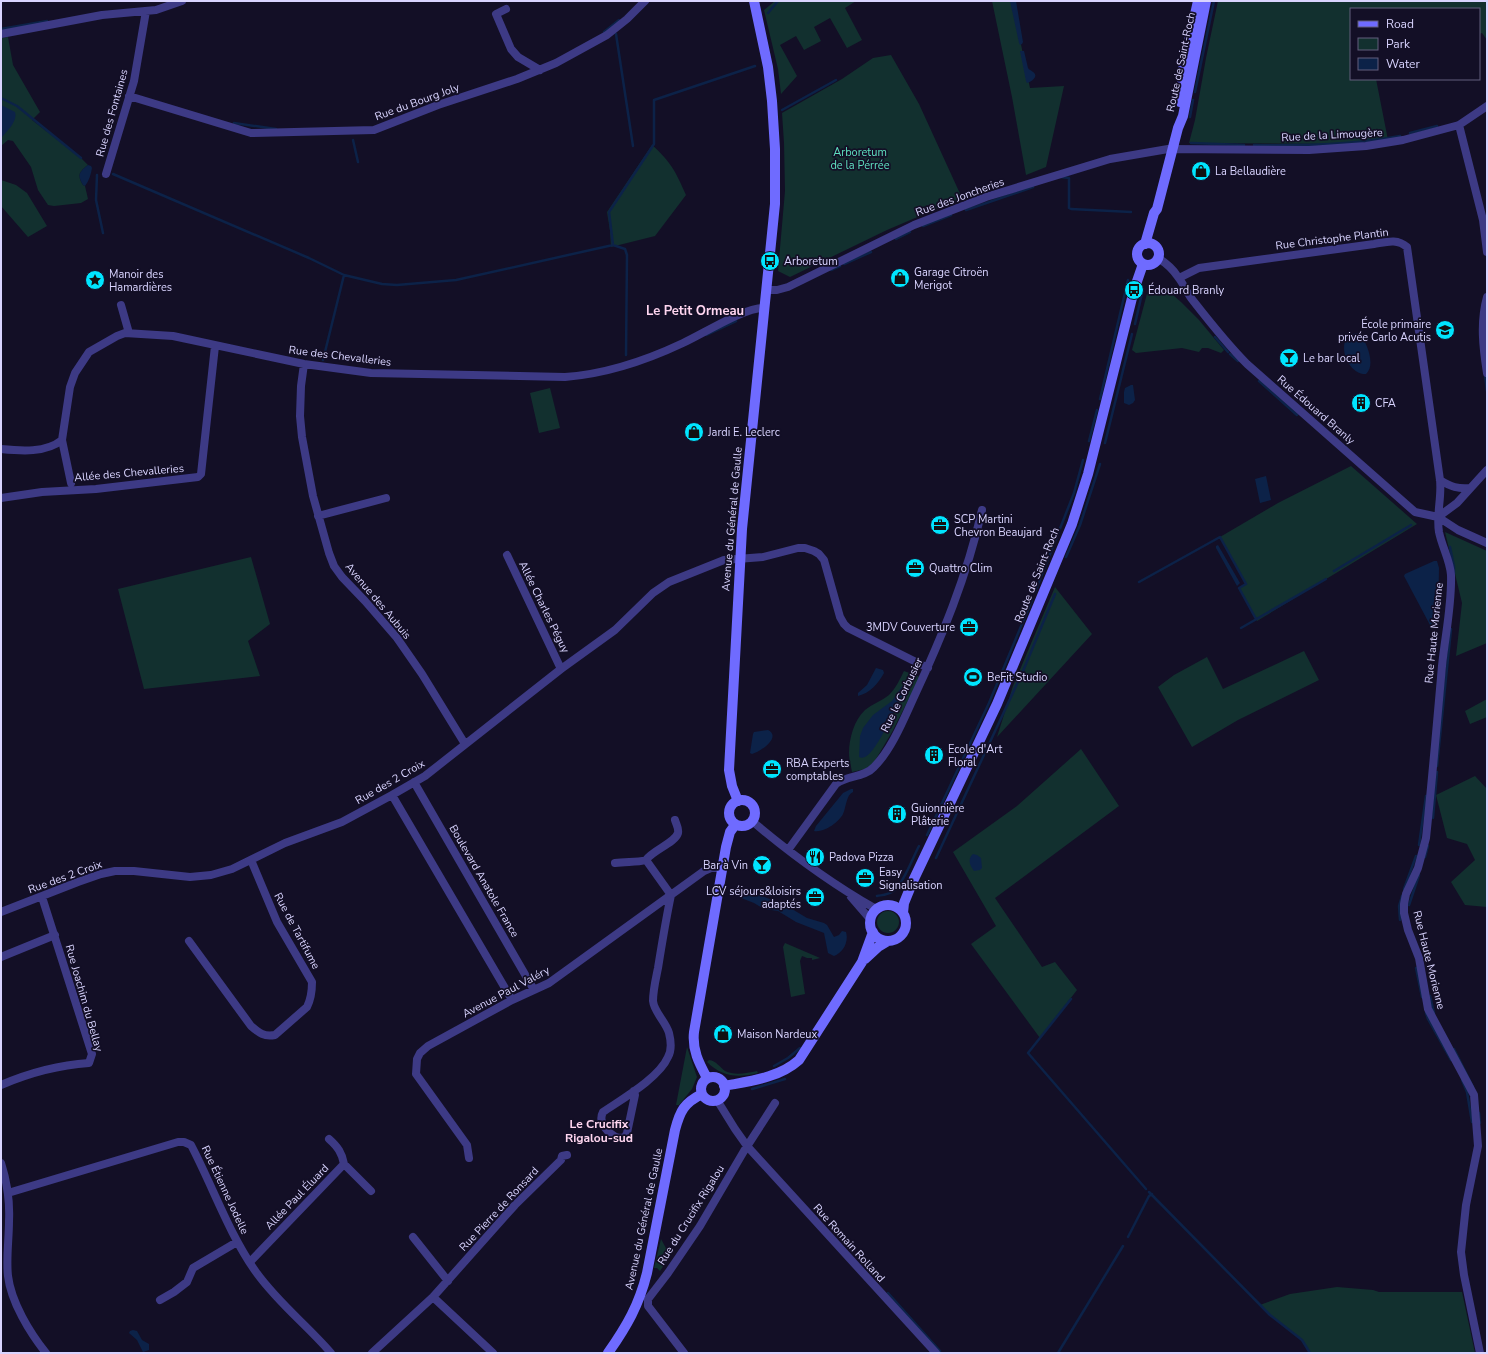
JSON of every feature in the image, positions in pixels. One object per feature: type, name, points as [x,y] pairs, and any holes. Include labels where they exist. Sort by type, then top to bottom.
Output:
[{"type":"street","points":[[1,34],[102,16],[156,10],[182,1]]},
{"type":"street","name":"Rue du Bourg Joly","points":[[129,96],[251,133],[374,130],[438,105],[517,80],[556,63],[607,35],[627,19],[645,1]]},
{"type":"street","name":"Avenue du Général de Gaulle","points":[[738,801],[732,786],[729,770],[740,558],[775,204],[775,135],[768,67],[754,1]]},
{"type":"street","name":"Route de Saint-Roch","points":[[1178,128],[1184,63],[1198,1]]},
{"type":"street","name":"Route de Saint-Roch","points":[[1149,244],[1158,215],[1157,209],[1172,148],[1184,109],[1206,1]]},
{"type":"street","points":[[506,10],[496,14],[511,49],[518,57],[540,70]]},
{"type":"street","name":"Rue des Fontaines","points":[[106,174],[134,81],[146,11]]},
{"type":"street","name":"Rue de la Limougère","points":[[1172,148],[1309,150],[1366,146],[1403,140],[1459,125],[1487,106]]},
{"type":"street","points":[[1459,125],[1484,220],[1487,252]]},
{"type":"street","name":"Rue des Joncheries","points":[[766,290],[770,291],[788,287],[914,225],[986,197],[1110,159],[1172,148]]},
{"type":"street","name":"Rue Christophe Plantin","points":[[1179,278],[1199,268],[1392,242],[1402,242],[1407,247],[1440,480],[1441,493],[1438,517]]},
{"type":"street","points":[[1149,244],[1158,251],[1158,258],[1154,264],[1146,265],[1138,259],[1137,252],[1139,248],[1149,244]]},
{"type":"street","name":"Rue Édouard Branly","points":[[1158,258],[1168,265],[1179,278],[1186,291],[1212,325],[1229,346],[1247,364],[1415,512],[1438,517],[1458,530],[1487,544]]},
{"type":"street","name":"Route de Saint-Roch","points":[[903,913],[904,902],[913,881],[997,704],[1072,524],[1088,474],[1134,290],[1143,264]]},
{"type":"street","points":[[1487,297],[1483,327],[1487,373]]},
{"type":"street","points":[[121,305],[129,333]]},
{"type":"street","name":"Rue des Chevalleries","points":[[62,440],[70,387],[75,373],[89,352],[117,336],[129,333],[173,336],[304,364],[371,373],[577,376],[629,364],[682,344],[749,310],[764,308]]},
{"type":"street","name":"Allée des Chevalleries","points":[[1,498],[42,492],[96,489],[198,477],[200,474],[215,346]]},
{"type":"street","name":"Avenue des Aubuis","points":[[304,364],[301,386],[300,416],[306,464],[318,516],[334,566],[396,638],[422,674],[465,744]]},
{"type":"street","points":[[1,449],[20,451],[36,450],[56,445],[62,440],[71,483]]},
{"type":"street","points":[[1438,517],[1457,503],[1487,470]]},
{"type":"street","points":[[1440,480],[1449,486],[1459,489],[1470,488]]},
{"type":"street","points":[[318,516],[386,498]]},
{"type":"street","name":"Rue le Corbusier","points":[[788,850],[836,784],[849,777],[868,772],[880,760],[901,724],[928,668],[951,612],[968,564],[982,510]]},
{"type":"street","name":"Rue Haute Morienne","points":[[1438,517],[1439,532],[1449,561],[1451,574],[1450,599],[1444,645],[1426,838],[1418,868],[1406,894],[1404,913],[1408,930],[1419,958],[1428,1010],[1474,1095],[1478,1146],[1466,1205],[1461,1252],[1464,1276],[1480,1353]]},
{"type":"street","name":"Rue des 2 Croix","points":[[1,912],[90,878],[115,871],[134,871],[190,877],[232,869],[285,843],[342,822],[414,782],[561,669],[615,630],[653,593],[669,582],[724,560],[763,557],[798,548],[805,548],[814,551],[824,560],[840,617],[844,624],[848,628],[928,668]]},
{"type":"street","name":"Allée Charles Péguy","points":[[507,555],[561,669]]},
{"type":"street","name":"Boulevard Anatole France","points":[[414,782],[534,990]]},
{"type":"street","points":[[392,795],[512,1000]]},
{"type":"street","points":[[745,800],[754,807],[755,814],[752,821],[746,826],[735,825],[729,814],[731,806],[738,801],[745,800]]},
{"type":"street","points":[[615,863],[638,863],[646,860],[676,836],[678,830],[675,820]]},
{"type":"street","points":[[752,821],[788,850],[845,891],[876,909]]},
{"type":"street","points":[[707,1078],[697,1061],[693,1040],[722,868],[730,832],[735,825]]},
{"type":"street","name":"Rue de Tartifume","points":[[189,941],[251,1026],[258,1033],[264,1035],[275,1035],[307,1007],[310,1002],[312,992],[312,982],[277,922],[251,860]]},
{"type":"street","points":[[634,1091],[635,1095],[627,1133],[625,1137],[618,1138],[602,1124],[601,1116],[603,1112],[634,1091],[659,1071],[669,1056],[671,1040],[667,1026],[653,1002],[671,895],[646,860]]},
{"type":"street","name":"Avenue Paul Valéry","points":[[469,1158],[467,1145],[416,1074],[417,1059],[420,1053],[428,1046],[512,1000],[549,982],[708,869],[722,868]]},
{"type":"street","name":"Route de Saint-Roch","points":[[891,905],[913,881]]},
{"type":"street","points":[[845,891],[870,919]]},
{"type":"street","name":"Rue Joachim du Bellay","points":[[1,1085],[51,1068],[72,1064],[89,1063],[92,1054],[42,897]]},
{"type":"street","points":[[862,962],[878,947],[900,936],[904,931],[906,919],[903,913],[900,909],[891,905],[886,905],[876,909],[870,919],[873,932],[879,938],[888,941]]},
{"type":"street","points":[[724,1086],[765,1078],[789,1068],[799,1060],[862,962],[873,932]]},
{"type":"street","points":[[1,957],[55,935]]},
{"type":"street","points":[[707,1078],[717,1078],[724,1086],[724,1092],[717,1100],[710,1100],[702,1094],[701,1087],[707,1078]]},
{"type":"street","name":"Avenue du Général de Gaulle","points":[[608,1353],[628,1321],[642,1293],[648,1273],[675,1130],[679,1116],[685,1105],[691,1099],[702,1094]]},
{"type":"street","name":"Rue Romain Rolland","points":[[717,1100],[747,1146],[936,1353]]},
{"type":"street","points":[[747,1146],[774,1103]]},
{"type":"street","name":"Allée Paul Éluard","points":[[330,1139],[338,1147],[344,1164],[371,1191]]},
{"type":"street","name":"Rue Étienne Jodelle","points":[[8,1193],[178,1142],[184,1142],[191,1145],[237,1242],[256,1272],[300,1322],[309,1328],[331,1353]]},
{"type":"street","name":"Rue du Crucifix Rigalou","points":[[684,1353],[648,1306],[648,1299],[668,1273],[700,1226],[747,1146]]},
{"type":"street","name":"Rue Pierre de Ronsard","points":[[372,1353],[434,1297],[515,1205],[561,1160],[562,1156],[567,1155]]},
{"type":"street","points":[[1,1164],[8,1193],[10,1221],[8,1263],[9,1280],[18,1308],[28,1328],[46,1353]]},
{"type":"street","name":"Allée Paul Éluard","points":[[250,1262],[344,1164]]},
{"type":"street","points":[[413,1237],[448,1281]]},
{"type":"street","points":[[160,1300],[187,1282],[193,1268],[237,1242]]},
{"type":"street","points":[[434,1297],[493,1353]]},
{"type":"green space","points":[[775,1],[856,1],[845,8],[862,40],[847,48],[830,18],[814,27],[821,41],[804,50],[796,36],[780,45],[797,76],[781,94],[778,69],[764,10]]},
{"type":"green space","points":[[992,1],[1012,1],[1030,88],[1064,86],[1046,167],[1026,175],[1012,97]]},
{"type":"green space","points":[[1218,1],[1487,1],[1487,40],[1482,33],[1480,34],[1480,8],[1350,8],[1350,80],[1376,80],[1388,140],[1330,144],[1189,143],[1195,120]]},
{"type":"green space","points":[[8,37],[13,65],[40,112],[32,120],[88,165],[80,174],[80,179],[85,186],[88,199],[81,203],[54,206],[48,205],[38,190],[31,167],[13,141],[8,140],[1,146],[1,38]]},
{"type":"green space","name":"Arboretum de la Pérrée","points":[[891,55],[919,104],[962,198],[887,230],[790,277],[778,271],[785,191],[782,113],[842,79],[873,58]]},
{"type":"green space","points":[[652,145],[672,168],[686,195],[655,236],[611,247],[607,212]]},
{"type":"green space","points":[[1,180],[16,185],[27,193],[47,226],[28,237],[1,206]]},
{"type":"green space","points":[[1156,288],[1160,293],[1173,295],[1181,302],[1199,320],[1224,350],[1221,353],[1208,348],[1202,348],[1199,352],[1182,348],[1136,353],[1132,350],[1148,290]]},
{"type":"green space","points":[[550,388],[560,428],[539,433],[530,393]]},
{"type":"green space","points":[[1351,466],[1417,524],[1257,621],[1239,588],[1246,584],[1220,537],[1278,503]]},
{"type":"green space","points":[[1445,532],[1487,551],[1487,643],[1456,656],[1462,603]]},
{"type":"green space","points":[[251,557],[270,624],[248,641],[260,676],[144,689],[118,589]]},
{"type":"green space","points":[[1055,587],[1092,634],[997,737],[1013,686]]},
{"type":"green space","points":[[1304,651],[1319,680],[1238,720],[1192,747],[1158,687],[1174,675],[1207,657],[1223,689]]},
{"type":"green space","points":[[904,671],[920,677],[892,732],[873,764],[865,769],[852,772],[849,758],[849,748],[855,724],[865,710],[889,695],[898,683]]},
{"type":"green space","points":[[1487,699],[1487,717],[1470,724],[1465,711]]},
{"type":"green space","points":[[1081,749],[1119,806],[995,898],[1042,967],[1055,962],[1077,990],[1040,1038],[971,944],[996,926],[953,852],[1017,806]]},
{"type":"green space","points":[[1475,776],[1487,789],[1487,907],[1465,905],[1451,882],[1475,860],[1467,844],[1447,838],[1436,795]]},
{"type":"green space","points":[[888,911],[896,914],[899,922],[896,930],[888,933],[880,930],[877,922],[880,914]]},
{"type":"green space","points":[[785,943],[820,958],[812,960],[812,958],[802,956],[800,961],[805,994],[791,997],[783,947]]},
{"type":"green space","points":[[687,1047],[697,1077],[692,1089],[679,1105],[676,1105]]},
{"type":"green space","points":[[709,1060],[716,1063],[729,1073],[741,1074],[757,1071],[758,1073],[744,1076],[731,1075],[718,1071],[707,1062]]},
{"type":"green space","points":[[661,1239],[667,1250],[672,1253],[660,1271],[657,1268],[654,1268]]},
{"type":"green space","points":[[1337,1287],[1373,1290],[1379,1292],[1462,1292],[1475,1353],[1310,1353],[1302,1340],[1270,1315],[1260,1305],[1290,1294]]},
{"type":"water","points":[[1010,1],[1016,1],[1023,42],[1020,45],[1019,43]]},
{"type":"water","points":[[1020,51],[1024,51],[1028,68],[1035,74],[1033,80],[1027,83],[1026,81]]},
{"type":"water","points":[[1,105],[15,112],[16,115],[11,126],[1,138]]},
{"type":"water","points":[[88,165],[92,168],[90,177],[85,186],[81,182],[80,174]]},
{"type":"water","points":[[1356,333],[1360,334],[1368,348],[1370,365],[1366,374],[1359,373],[1353,369],[1345,356],[1345,342],[1349,336]]},
{"type":"water","points":[[1133,385],[1135,400],[1129,405],[1124,403],[1124,392],[1125,388]]},
{"type":"water","points":[[1266,476],[1271,500],[1260,503],[1255,479]]},
{"type":"water","points":[[1218,545],[1240,583],[1237,586],[1216,548]]},
{"type":"water","points":[[1437,561],[1439,568],[1438,621],[1430,625],[1404,576],[1405,574]]},
{"type":"water","points":[[876,668],[883,670],[884,673],[882,677],[870,690],[858,696],[858,693],[867,685]]},
{"type":"water","points":[[902,686],[906,686],[906,688],[875,746],[865,757],[859,757],[860,736],[863,728],[873,715],[892,701]]},
{"type":"water","points":[[768,730],[773,736],[768,744],[752,754],[750,753],[754,732]]},
{"type":"water","points":[[853,789],[853,792],[849,796],[841,817],[827,829],[814,831],[816,826],[843,793]]},
{"type":"water","points":[[973,854],[981,858],[982,868],[980,870],[974,871],[970,865],[970,858]]},
{"type":"water","points":[[739,887],[787,906],[807,918],[824,923],[827,925],[834,937],[839,935],[842,931],[846,932],[847,940],[843,950],[834,956],[828,953],[824,933],[796,922],[778,911],[764,909],[754,903],[736,896],[734,894],[734,890]]},
{"type":"water","points":[[133,1330],[137,1331],[142,1340],[149,1344],[149,1350],[143,1352],[137,1340],[129,1333]]},
{"type":"waterway","points":[[768,13],[778,1]]},
{"type":"waterway","points":[[1195,92],[1214,1]]},
{"type":"waterway","points":[[604,32],[619,20]]},
{"type":"waterway","points":[[1,29],[47,21]]},
{"type":"waterway","points":[[616,34],[633,146]]},
{"type":"waterway","points":[[113,174],[309,258],[344,275],[382,284],[397,285],[456,280],[613,245],[609,212],[654,144],[654,100],[755,66]]},
{"type":"waterway","points":[[782,110],[836,80]]},
{"type":"waterway","points":[[1,98],[17,106],[81,158]]},
{"type":"waterway","points":[[1190,117],[1193,100]]},
{"type":"waterway","points":[[234,123],[276,129]]},
{"type":"waterway","points":[[1410,133],[1437,126]]},
{"type":"waterway","points":[[1254,145],[1327,144],[1400,136]]},
{"type":"waterway","points":[[353,140],[358,162]]},
{"type":"waterway","points":[[1191,143],[1244,145]]},
{"type":"waterway","points":[[97,175],[96,200],[103,233]]},
{"type":"waterway","points":[[1061,177],[1069,178],[1069,208],[1131,212]]},
{"type":"waterway","points":[[966,210],[1033,187]]},
{"type":"waterway","points":[[923,226],[951,215]]},
{"type":"waterway","points":[[896,239],[910,232]]},
{"type":"waterway","points":[[613,245],[625,249],[627,255],[626,355]]},
{"type":"waterway","points":[[844,264],[871,252]]},
{"type":"waterway","points":[[831,270],[840,266]]},
{"type":"waterway","points":[[323,360],[344,275]]},
{"type":"waterway","points":[[1100,399],[1128,280]]},
{"type":"waterway","points":[[1135,324],[1143,289]]},
{"type":"waterway","points":[[706,335],[736,321]]},
{"type":"waterway","points":[[1105,443],[1132,334]]},
{"type":"waterway","points":[[1215,337],[1228,352]]},
{"type":"waterway","points":[[1230,354],[1238,361]]},
{"type":"waterway","points":[[1485,375],[1487,391]]},
{"type":"waterway","points":[[1259,381],[1297,415]]},
{"type":"waterway","points":[[1089,441],[1097,410]]},
{"type":"waterway","points":[[1035,592],[1074,493],[1083,460]]},
{"type":"waterway","points":[[1066,557],[1080,525],[1100,464]]},
{"type":"waterway","points":[[1334,571],[1411,525]]},
{"type":"waterway","points":[[1139,582],[1220,537],[1246,584],[1239,588],[1256,619]]},
{"type":"waterway","points":[[1450,547],[1454,574]]},
{"type":"waterway","points":[[1241,628],[1326,579]]},
{"type":"waterway","points":[[936,858],[1023,671],[1055,594]]},
{"type":"waterway","points":[[927,835],[989,703],[1032,600]]},
{"type":"waterway","points":[[1437,766],[1451,629]]},
{"type":"waterway","points":[[1433,818],[1437,772]]},
{"type":"waterway","points":[[1419,845],[1426,796]]},
{"type":"waterway","points":[[877,896],[888,894],[896,888],[904,877],[919,846]]},
{"type":"waterway","points":[[1425,857],[1428,846]]},
{"type":"waterway","points":[[1404,889],[1416,856]]},
{"type":"waterway","points":[[1409,905],[1419,875]]},
{"type":"waterway","points":[[1400,920],[1399,906],[1402,896]]},
{"type":"waterway","points":[[1416,968],[1422,997]]},
{"type":"waterway","points":[[1430,996],[1434,1013]]},
{"type":"waterway","points":[[1071,999],[1028,1053],[1146,1189]]},
{"type":"waterway","points":[[1426,1013],[1451,1060]]},
{"type":"waterway","points":[[774,1066],[788,1058],[800,1048]]},
{"type":"waterway","points":[[1454,1049],[1473,1087]]},
{"type":"waterway","points":[[752,1089],[785,1079]]},
{"type":"waterway","points":[[1462,1080],[1467,1092],[1472,1122]]},
{"type":"waterway","points":[[1479,1113],[1480,1123]]},
{"type":"waterway","points":[[1149,1192],[1270,1315],[1302,1340],[1310,1353]]},
{"type":"waterway","points":[[1128,1237],[1149,1196],[1152,1194]]},
{"type":"waterway","points":[[1058,1353],[1123,1246]]},
{"type":"waterway","points":[[888,1293],[940,1351]]},
{"type":"place","name":"La Bellaudière","points":[[1201,171]]},
{"type":"place","name":"Arboretum","points":[[770,261]]},
{"type":"place","name":"Garage Citroën Merigot","points":[[900,278]]},
{"type":"place","name":"Manoir des Hamardières","points":[[95,280]]},
{"type":"place","name":"Édouard Branly","points":[[1134,290]]},
{"type":"place","name":"École primaire privée Carlo Acutis","points":[[1445,330]]},
{"type":"place","name":"Le bar local","points":[[1289,358]]},
{"type":"place","name":"CFA","points":[[1361,403]]},
{"type":"place","name":"Jardi E. Leclerc","points":[[694,432]]},
{"type":"place","name":"SCP Martini Chevron Beaujard","points":[[940,525]]},
{"type":"place","name":"Quattro Clim","points":[[915,568]]},
{"type":"place","name":"3MDV Couverture","points":[[969,627]]},
{"type":"place","name":"BeFit Studio","points":[[973,677]]},
{"type":"place","name":"Ecole d'Art Floral","points":[[934,755]]},
{"type":"place","name":"RBA Experts comptables","points":[[772,769]]},
{"type":"place","name":"Guionnière Plâterie","points":[[897,814]]},
{"type":"place","name":"Padova Pizza","points":[[815,857]]},
{"type":"place","name":"Bar à Vin","points":[[762,865]]},
{"type":"place","name":"Easy Signalisation","points":[[865,878]]},
{"type":"place","name":"LCV séjours&loisirs adaptés","points":[[815,897]]},
{"type":"place","name":"Maison Nardeux","points":[[723,1034]]},
{"type":"district","name":"Le Petit Ormeau","points":[[695,311]]},
{"type":"district","name":"Le Crucifix Rigalou-sud","points":[[599,1131]]}]
